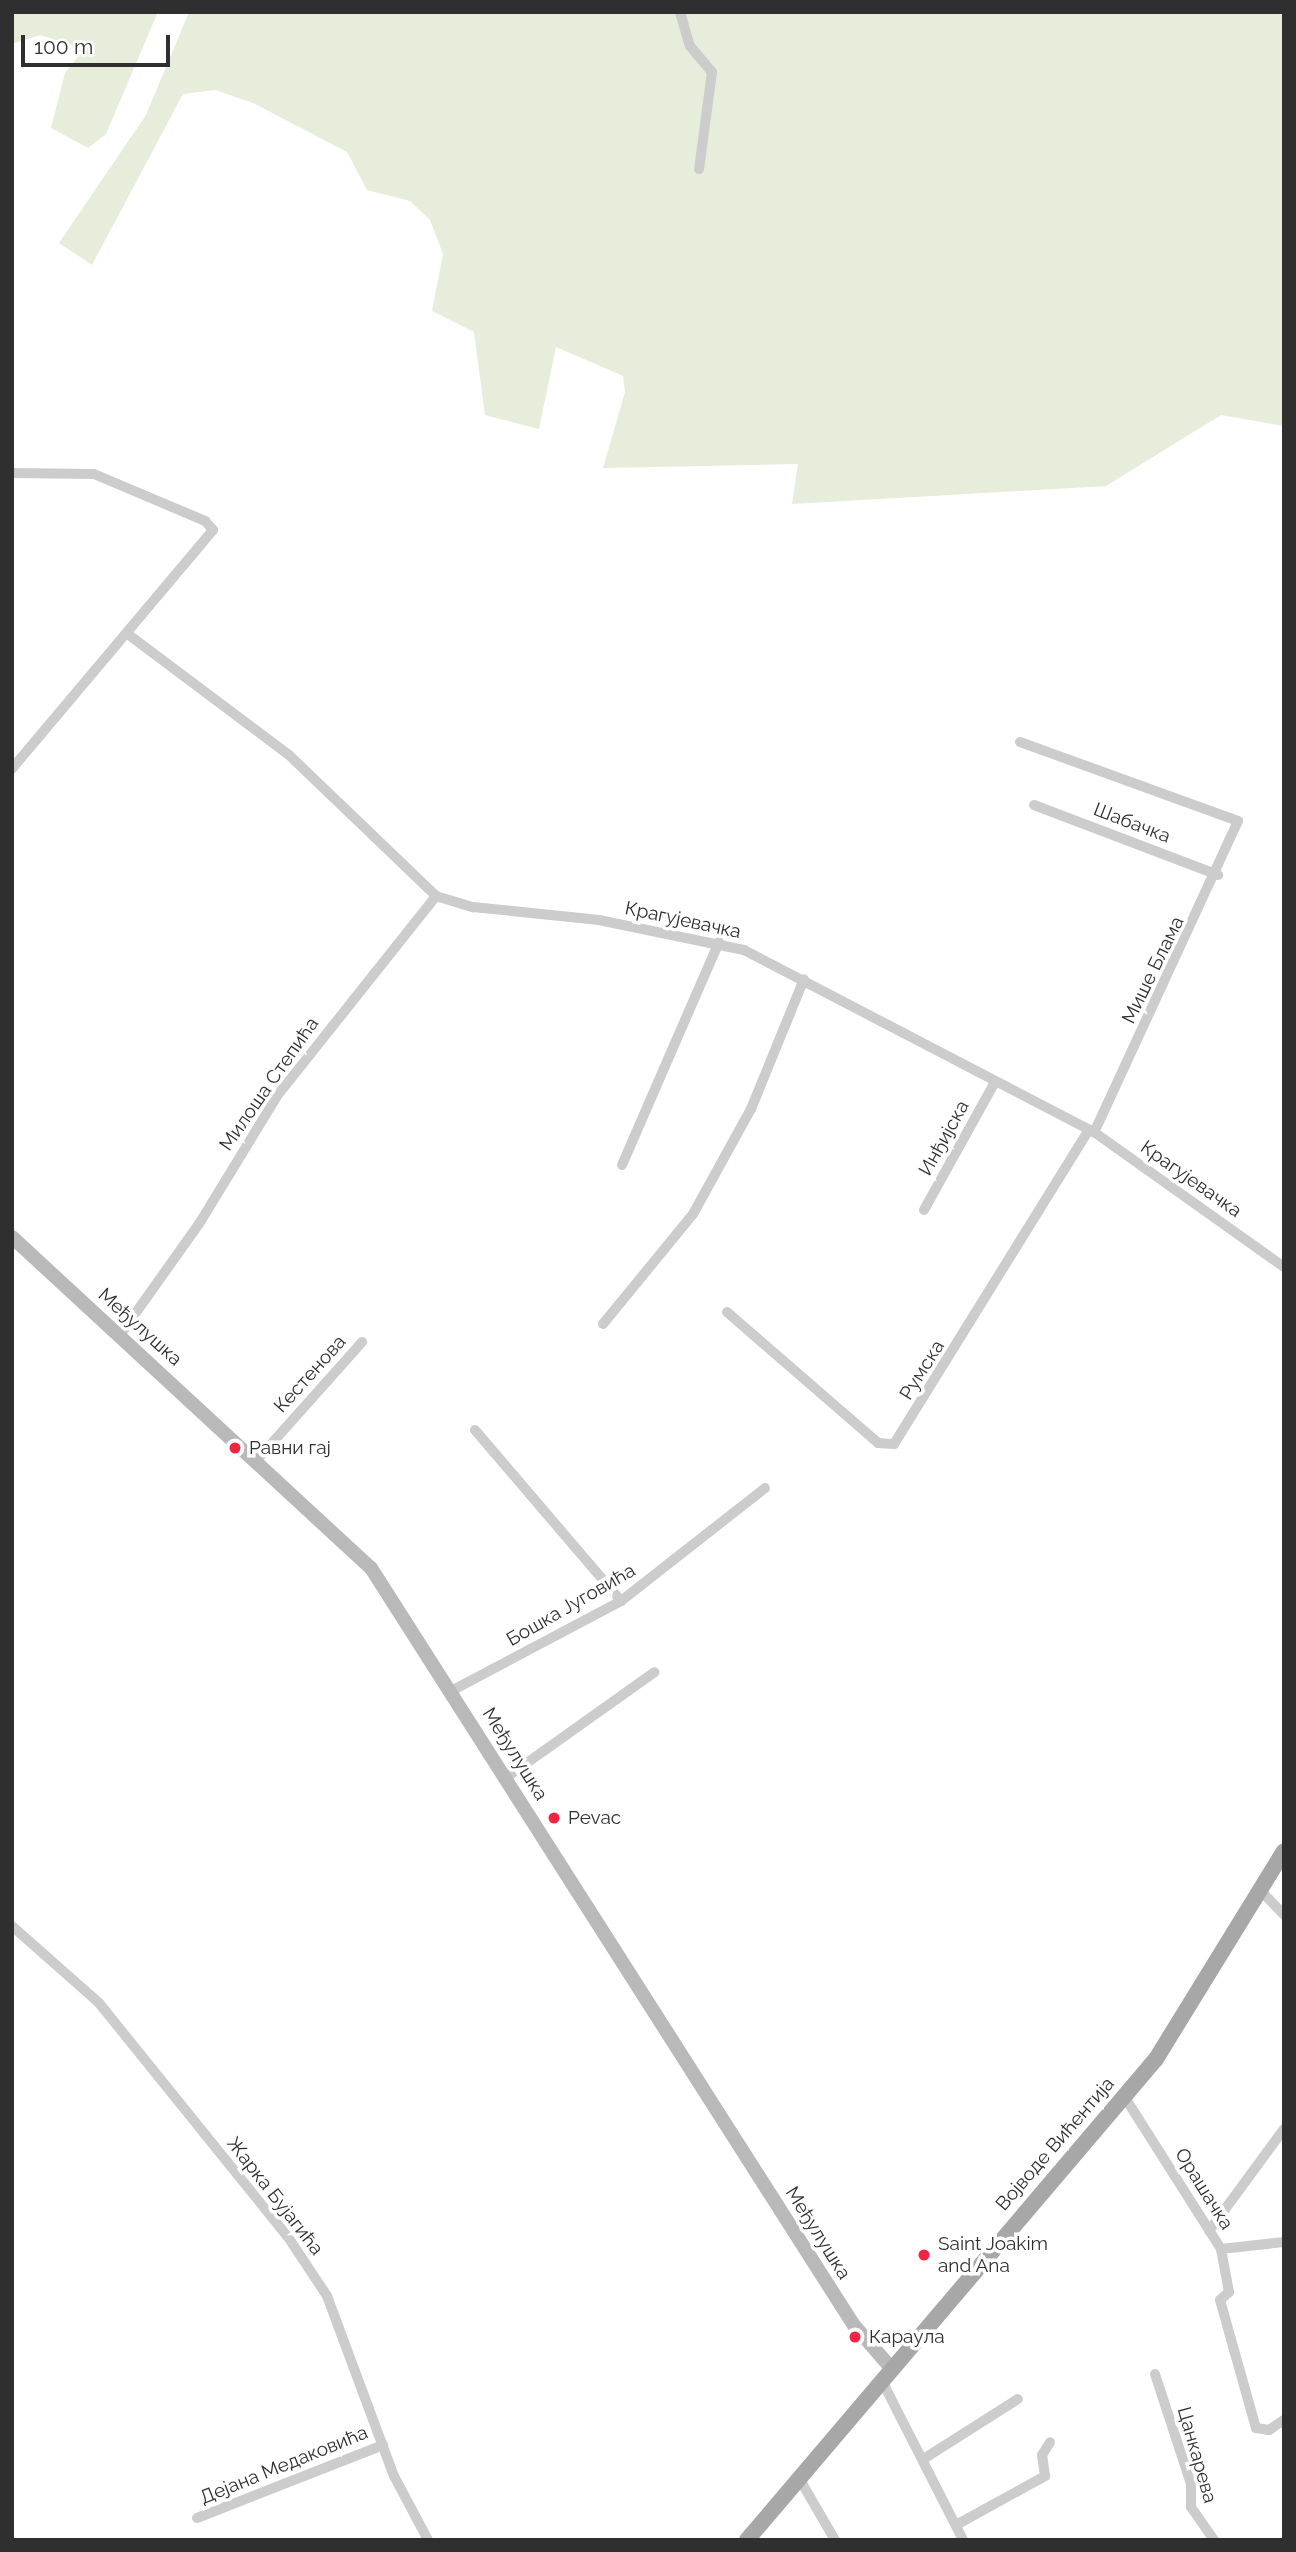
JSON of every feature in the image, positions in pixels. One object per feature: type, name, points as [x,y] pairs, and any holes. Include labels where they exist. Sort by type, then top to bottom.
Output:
[{"type":"main road","name":"Војводе Вићентија","points":[[747,2540],[1178,2029],[1284,1851]]},
{"type":"street","points":[[680,12],[690,46],[712,72],[699,169]]},
{"type":"street","points":[[12,473],[94,474],[210,524],[210,539],[12,769]]},
{"type":"street","points":[[129,635],[289,755],[436,896]]},
{"type":"street","name":"Мише Блама","points":[[1020,742],[1238,821],[1218,875],[1091,1131]]},
{"type":"street","name":"Шабачка","points":[[1034,804],[1218,875]]},
{"type":"street","name":"Крагујевачка","points":[[436,896],[719,942],[804,978],[1091,1131],[1284,1267]]},
{"type":"street","name":"Милоша Степића","points":[[120,1335],[218,1196],[277,1096],[436,896]]},
{"type":"street","points":[[622,1165],[719,942]]},
{"type":"street","points":[[603,1324],[693,1214],[751,1109],[804,978]]},
{"type":"street","name":"Инђијска","points":[[924,1210],[995,1082]]},
{"type":"street","name":"Румска","points":[[727,1312],[878,1443],[894,1444],[1091,1131]]},
{"type":"street","name":"Међулушка","points":[[12,1237],[370,1567],[453,1690],[887,2375]]},
{"type":"street","name":"Кестенова","points":[[257,1461],[362,1342]]},
{"type":"street","points":[[475,1430],[621,1601]]},
{"type":"street","name":"Бошка Југовића","points":[[453,1690],[621,1601],[765,1488]]},
{"type":"street","points":[[508,1777],[655,1672]]},
{"type":"street","points":[[1261,1891],[1284,1914]]},
{"type":"street","name":"Жарка Бујагића","points":[[12,1926],[99,2003],[288,2237],[327,2296],[383,2445],[428,2540]]},
{"type":"street","name":"Орашачка","points":[[1124,2096],[1221,2249],[1229,2292],[1220,2300],[1256,2428],[1269,2430],[1284,2420]]},
{"type":"street","points":[[1209,2231],[1284,2129]]},
{"type":"street","points":[[1221,2249],[1284,2242]]},
{"type":"street","points":[[887,2375],[962,2540]]},
{"type":"street","name":"Цанкарева","points":[[1154,2375],[1191,2484],[1191,2507],[1214,2540]]},
{"type":"street","points":[[925,2458],[1018,2399]]},
{"type":"street","points":[[956,2525],[1045,2476],[1042,2455],[1050,2442]]},
{"type":"street","name":"Дејана Медаковића","points":[[197,2518],[383,2445]]},
{"type":"street","points":[[799,2478],[835,2540]]},
{"type":"green space","points":[[12,12],[158,12],[106,134],[88,148],[51,128],[65,73],[84,49],[40,35],[12,44]]},
{"type":"green space","points":[[189,12],[1284,12],[1284,426],[1221,415],[1106,486],[792,504],[798,464],[603,468],[625,392],[623,376],[556,347],[539,429],[485,415],[474,332],[432,311],[443,254],[430,220],[410,201],[367,190],[347,152],[253,103],[215,90],[183,94],[92,265],[59,243],[146,115]]},
{"type":"place","name":"Равни гај","points":[[235,1448]]},
{"type":"place","name":"Pevac","points":[[554,1818]]},
{"type":"place","name":"Saint Joakim and Ana","points":[[924,2255]]},
{"type":"place","name":"Караула","points":[[855,2337]]}]
